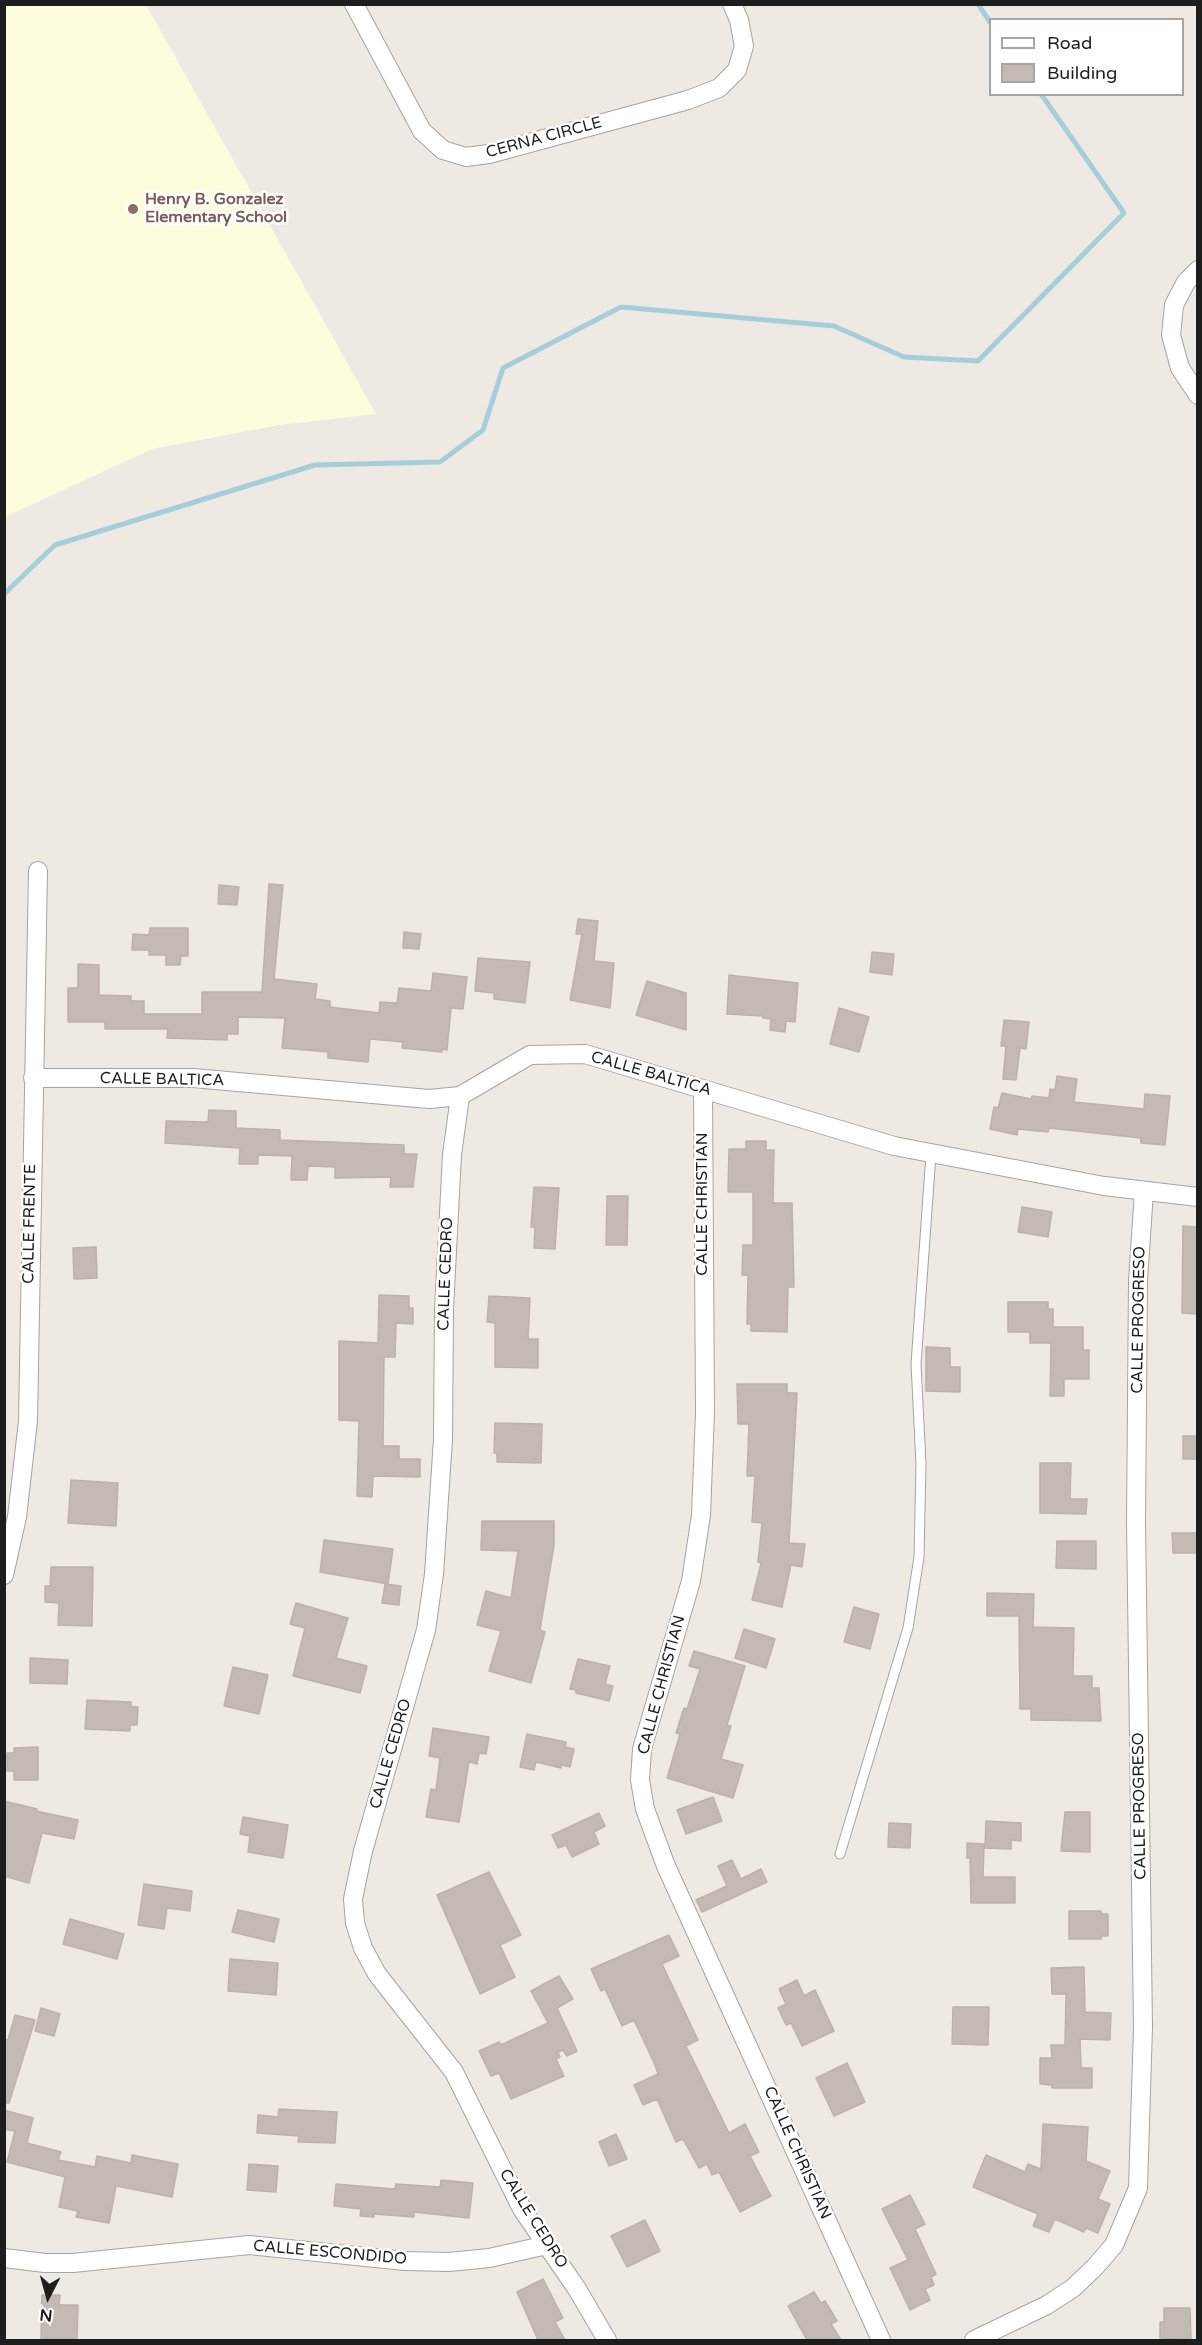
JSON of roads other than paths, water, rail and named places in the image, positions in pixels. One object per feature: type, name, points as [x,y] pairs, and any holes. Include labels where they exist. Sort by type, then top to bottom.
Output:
[{"type":"street","name":"CERNA CIRCLE","points":[[354,4],[422,131],[443,150],[466,157],[489,154],[688,100],[719,88],[737,70],[744,46],[739,20],[732,4]]},
{"type":"street","points":[[1197,270],[1186,282],[1174,305],[1171,335],[1180,368],[1197,395]]},
{"type":"street","name":"CALLE FRENTE","points":[[4,1575],[17,1517],[28,1421],[38,872]]},
{"type":"street","name":"CALLE BALTICA","points":[[33,1078],[193,1078],[407,1098],[460,1096],[530,1055],[585,1054],[894,1146],[1144,1191],[1197,1197]]},
{"type":"street","name":"CALLE CHRISTIAN","points":[[703,1089],[705,1412],[701,1515],[691,1581],[642,1749],[640,1780],[645,1809],[666,1866],[881,2340]]},
{"type":"street","name":"CALLE CEDRO","points":[[460,1096],[452,1155],[444,1309],[443,1439],[434,1574],[426,1629],[363,1851],[353,1899],[355,1923],[363,1948],[376,1974],[454,2072],[522,2209],[607,2340]]},
{"type":"street","name":"CALLE PROGRESO","points":[[974,2340],[1047,2305],[1073,2288],[1114,2244],[1127,2219],[1138,2188],[1143,2027],[1136,1522],[1138,1281],[1144,1191]]},
{"type":"street","name":"CALLE ESCONDIDO","points":[[4,2258],[45,2263],[73,2263],[249,2245],[449,2262],[489,2258],[547,2245]]},
{"type":"lane","points":[[840,1854],[908,1628],[919,1557],[921,1464],[916,1364],[931,1154]]},
{"type":"waterway","points":[[978,4],[989,20]]},
{"type":"waterway","points":[[4,594],[55,545],[315,465],[440,462],[483,430],[503,368],[621,307],[834,326],[904,357],[978,361],[1124,213],[1042,96]]},
{"type":"place","name":"Henry B. Gonzalez Elementary School","points":[[133,209]]}]
